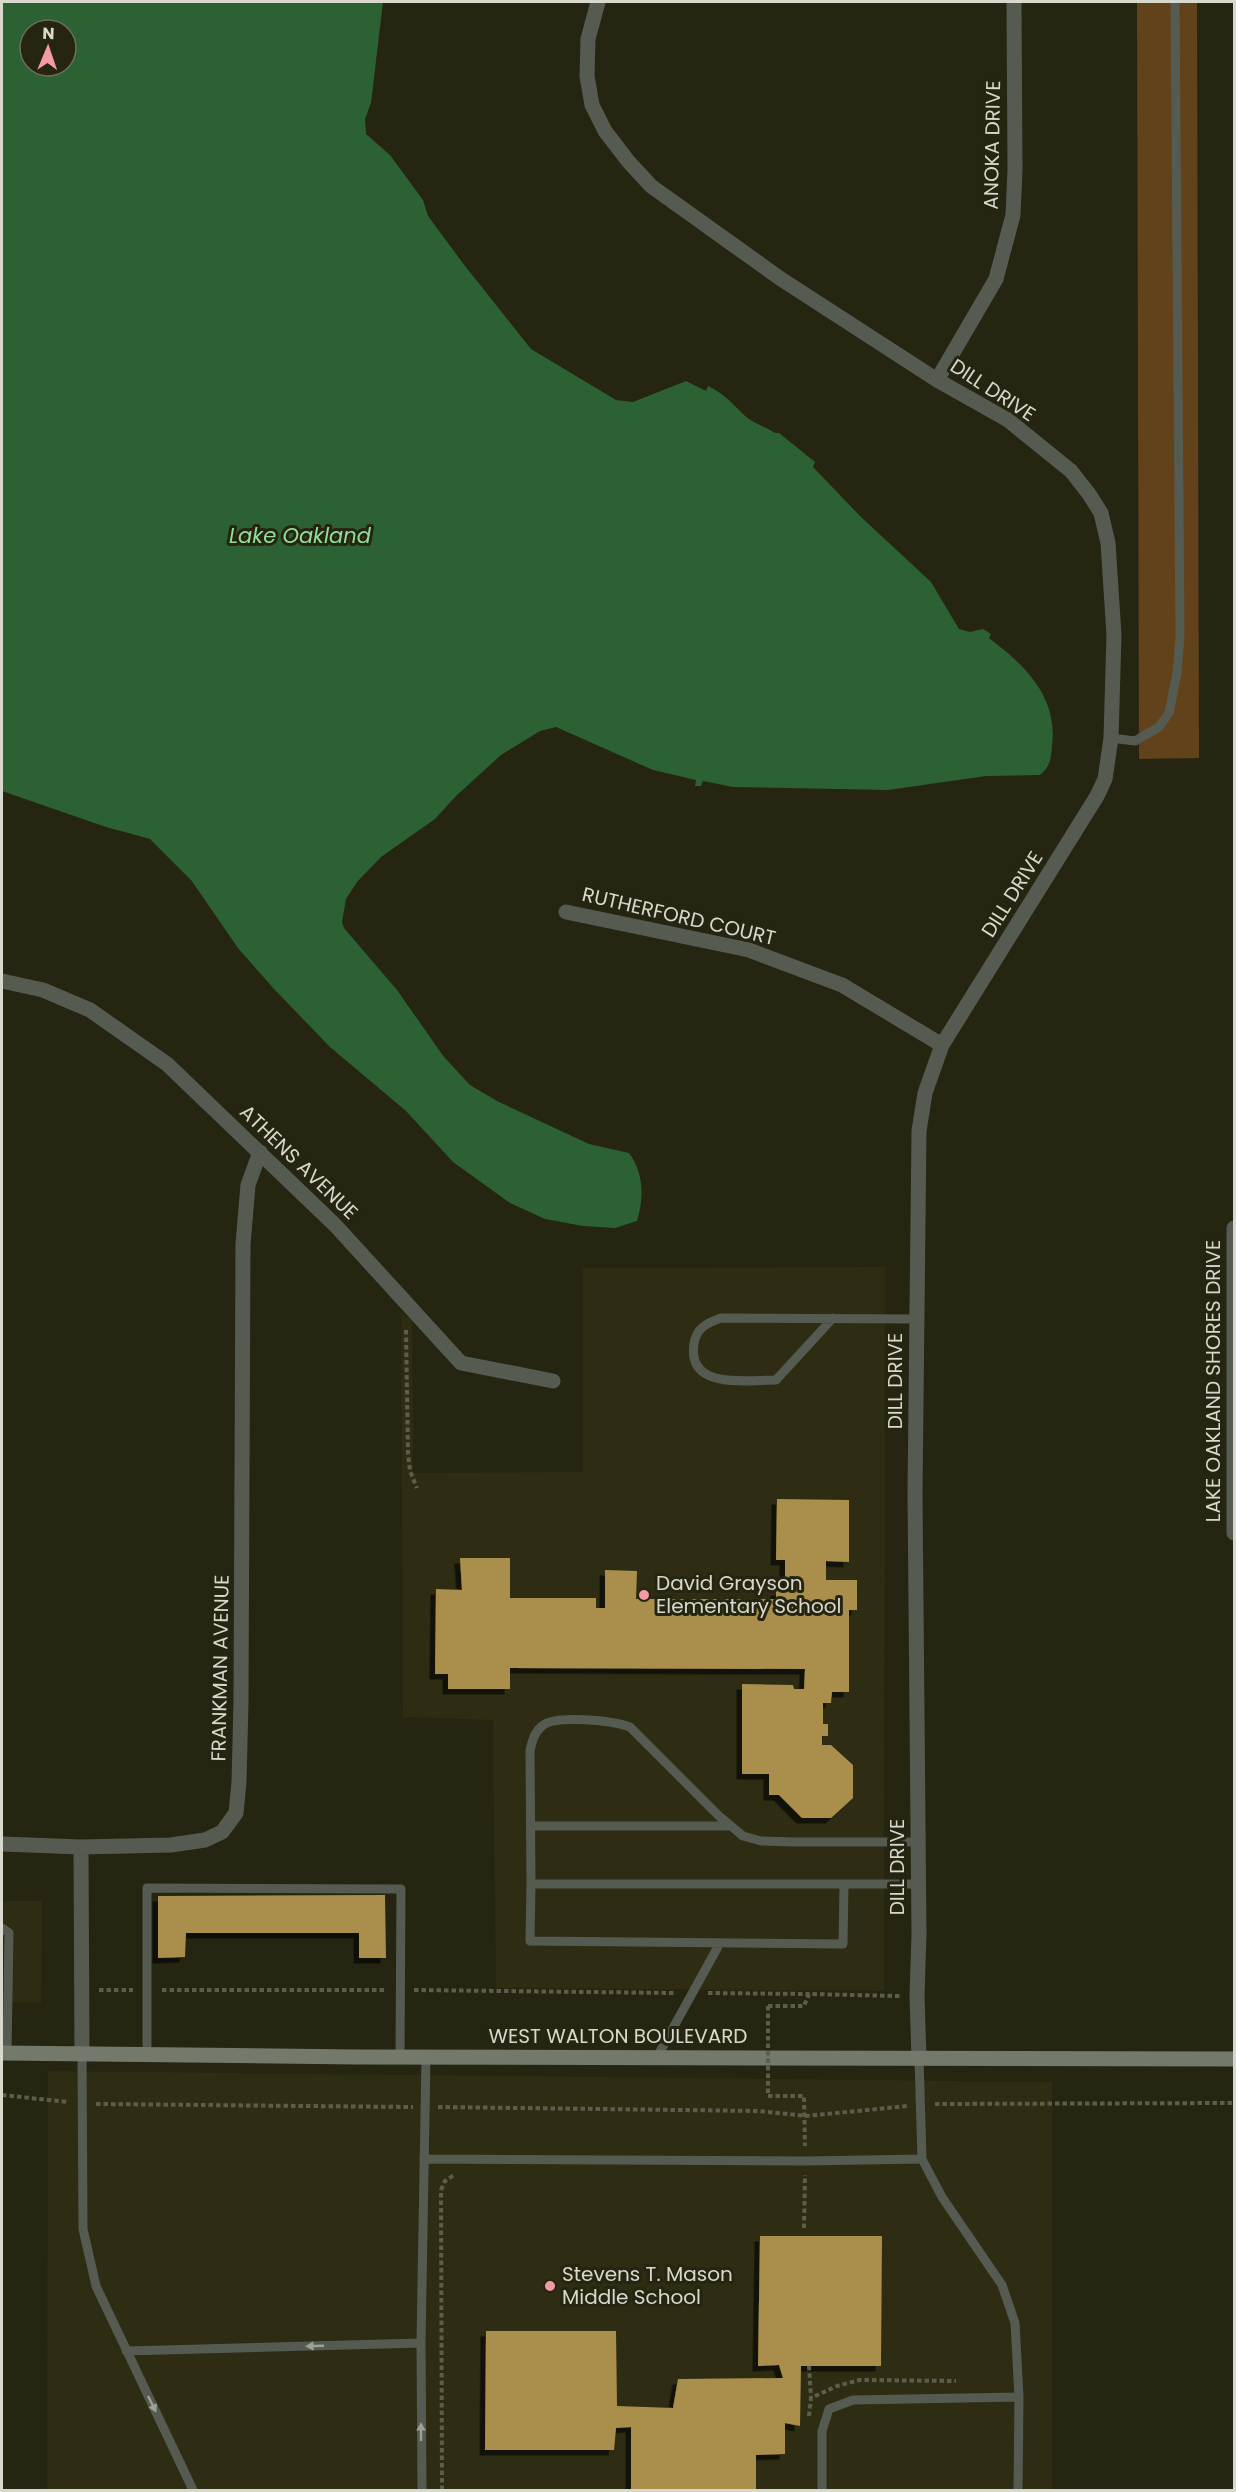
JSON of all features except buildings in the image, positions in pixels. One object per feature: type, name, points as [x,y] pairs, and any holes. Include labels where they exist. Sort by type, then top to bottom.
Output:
[{"type":"main road","name":"WEST WALTON BOULEVARD","points":[[4,2053],[400,2057],[1234,2059]]},
{"type":"street","name":"DILL DRIVE","points":[[598,2],[588,39],[587,76],[592,105],[605,131],[651,186],[781,279],[937,380],[1008,420],[1071,471],[1101,513],[1108,543],[1114,635],[1111,738],[1105,779],[1097,796],[942,1045],[925,1093],[920,1131],[916,1318],[919,2058]]},
{"type":"street","name":"ANOKA DRIVE","points":[[937,380],[996,279],[1013,215],[1014,2]]},
{"type":"street","name":"RUTHERFORD COURT","points":[[566,912],[748,950],[842,985],[942,1045]]},
{"type":"street","name":"ATHENS AVENUE","points":[[2,981],[43,990],[90,1010],[167,1064],[335,1225],[461,1363],[553,1380]]},
{"type":"street","name":"FRANKMAN AVENUE","points":[[2,1844],[81,1847],[171,1845],[205,1840],[222,1832],[236,1813],[241,1703],[243,1244],[248,1185],[260,1152]]},
{"type":"street","name":"LAKE OAKLAND SHORES DRIVE","points":[[1234,1228],[1234,1533]]},
{"type":"street","points":[[81,1847],[82,2054]]},
{"type":"lane","points":[[1111,738],[1135,741],[1159,727],[1169,713],[1177,674],[1179,624],[1175,2]]},
{"type":"lane","points":[[833,1318],[776,1380],[718,1380],[705,1375],[694,1365],[692,1352],[695,1336],[706,1323],[721,1318],[833,1318],[916,1318]]},
{"type":"lane","points":[[844,1884],[843,1944],[530,1941],[530,1751],[533,1737],[543,1724],[555,1720],[619,1723],[630,1727],[731,1826],[743,1836],[760,1841],[918,1842]]},
{"type":"lane","points":[[531,1826],[731,1826]]},
{"type":"lane","points":[[531,1884],[918,1884]]},
{"type":"lane","points":[[147,2054],[147,1888],[401,1889],[400,2057]]},
{"type":"lane","points":[[2,1928],[9,1933],[4,2053]]},
{"type":"lane","points":[[657,2057],[720,1943]]},
{"type":"lane","points":[[82,2054],[83,2229],[96,2286],[194,2490]]},
{"type":"lane","points":[[422,2490],[421,2343],[426,2056]]},
{"type":"lane","points":[[919,2058],[922,2159],[942,2197],[1002,2285],[1016,2322],[1019,2397],[1018,2490]]},
{"type":"lane","points":[[424,2159],[805,2161],[922,2159]]},
{"type":"lane","points":[[126,2351],[421,2343]]},
{"type":"lane","points":[[822,2490],[822,2431],[829,2409],[853,2400],[1019,2397]]},
{"type":"path","points":[[408,1305],[406,1332],[408,1453],[410,1472],[417,1488]]},
{"type":"path","points":[[82,1990],[400,1990],[917,1996]]},
{"type":"path","points":[[804,2096],[768,2096],[768,2006],[804,2006],[809,1994]]},
{"type":"path","points":[[2,2096],[82,2103],[759,2111],[806,2116],[920,2105],[1234,2103]]},
{"type":"path","points":[[442,2490],[441,2190],[446,2181],[462,2173]]},
{"type":"path","points":[[805,2174],[816,2174]]},
{"type":"path","points":[[809,2366],[811,2398]]},
{"type":"shaded area","points":[[1137,2],[1197,2],[1199,758],[1139,759]]},
{"type":"shaded area","name":"David Grayson Elementary School","points":[[885,1267],[884,1991],[496,1988],[493,1720],[403,1717],[401,1312],[412,1321],[413,1473],[583,1472],[583,1268]]},
{"type":"shaded area","points":[[2,1901],[42,1901],[41,2003],[2,2002]]},
{"type":"shaded area","name":"Stevens T. Mason Middle School","points":[[48,2071],[1052,2082],[1052,2490],[47,2490]]},
{"type":"water","name":"Lake Oakland","points":[[2,2],[383,2],[371,103],[365,119],[366,134],[390,155],[423,200],[428,216],[531,349],[616,400],[633,402],[686,381],[706,391],[708,386],[750,419],[779,433],[815,462],[813,467],[861,517],[931,582],[959,629],[970,632],[983,629],[991,634],[989,638],[1027,672],[1037,684],[1044,698],[1053,728],[1050,759],[1048,766],[1040,775],[986,776],[888,790],[733,787],[703,781],[701,786],[695,786],[696,780],[653,770],[556,727],[540,731],[501,755],[456,796],[435,819],[381,857],[357,882],[346,899],[342,922],[344,928],[397,990],[444,1057],[470,1085],[497,1101],[589,1144],[629,1153],[640,1177],[642,1195],[639,1212],[637,1221],[615,1228],[583,1226],[545,1219],[510,1203],[453,1162],[406,1111],[330,1047],[274,989],[238,948],[191,880],[150,839],[106,827],[2,791]]},
{"type":"place","name":"David Grayson Elementary School","points":[[644,1595]]},
{"type":"place","name":"Stevens T. Mason Middle School","points":[[550,2286]]}]
